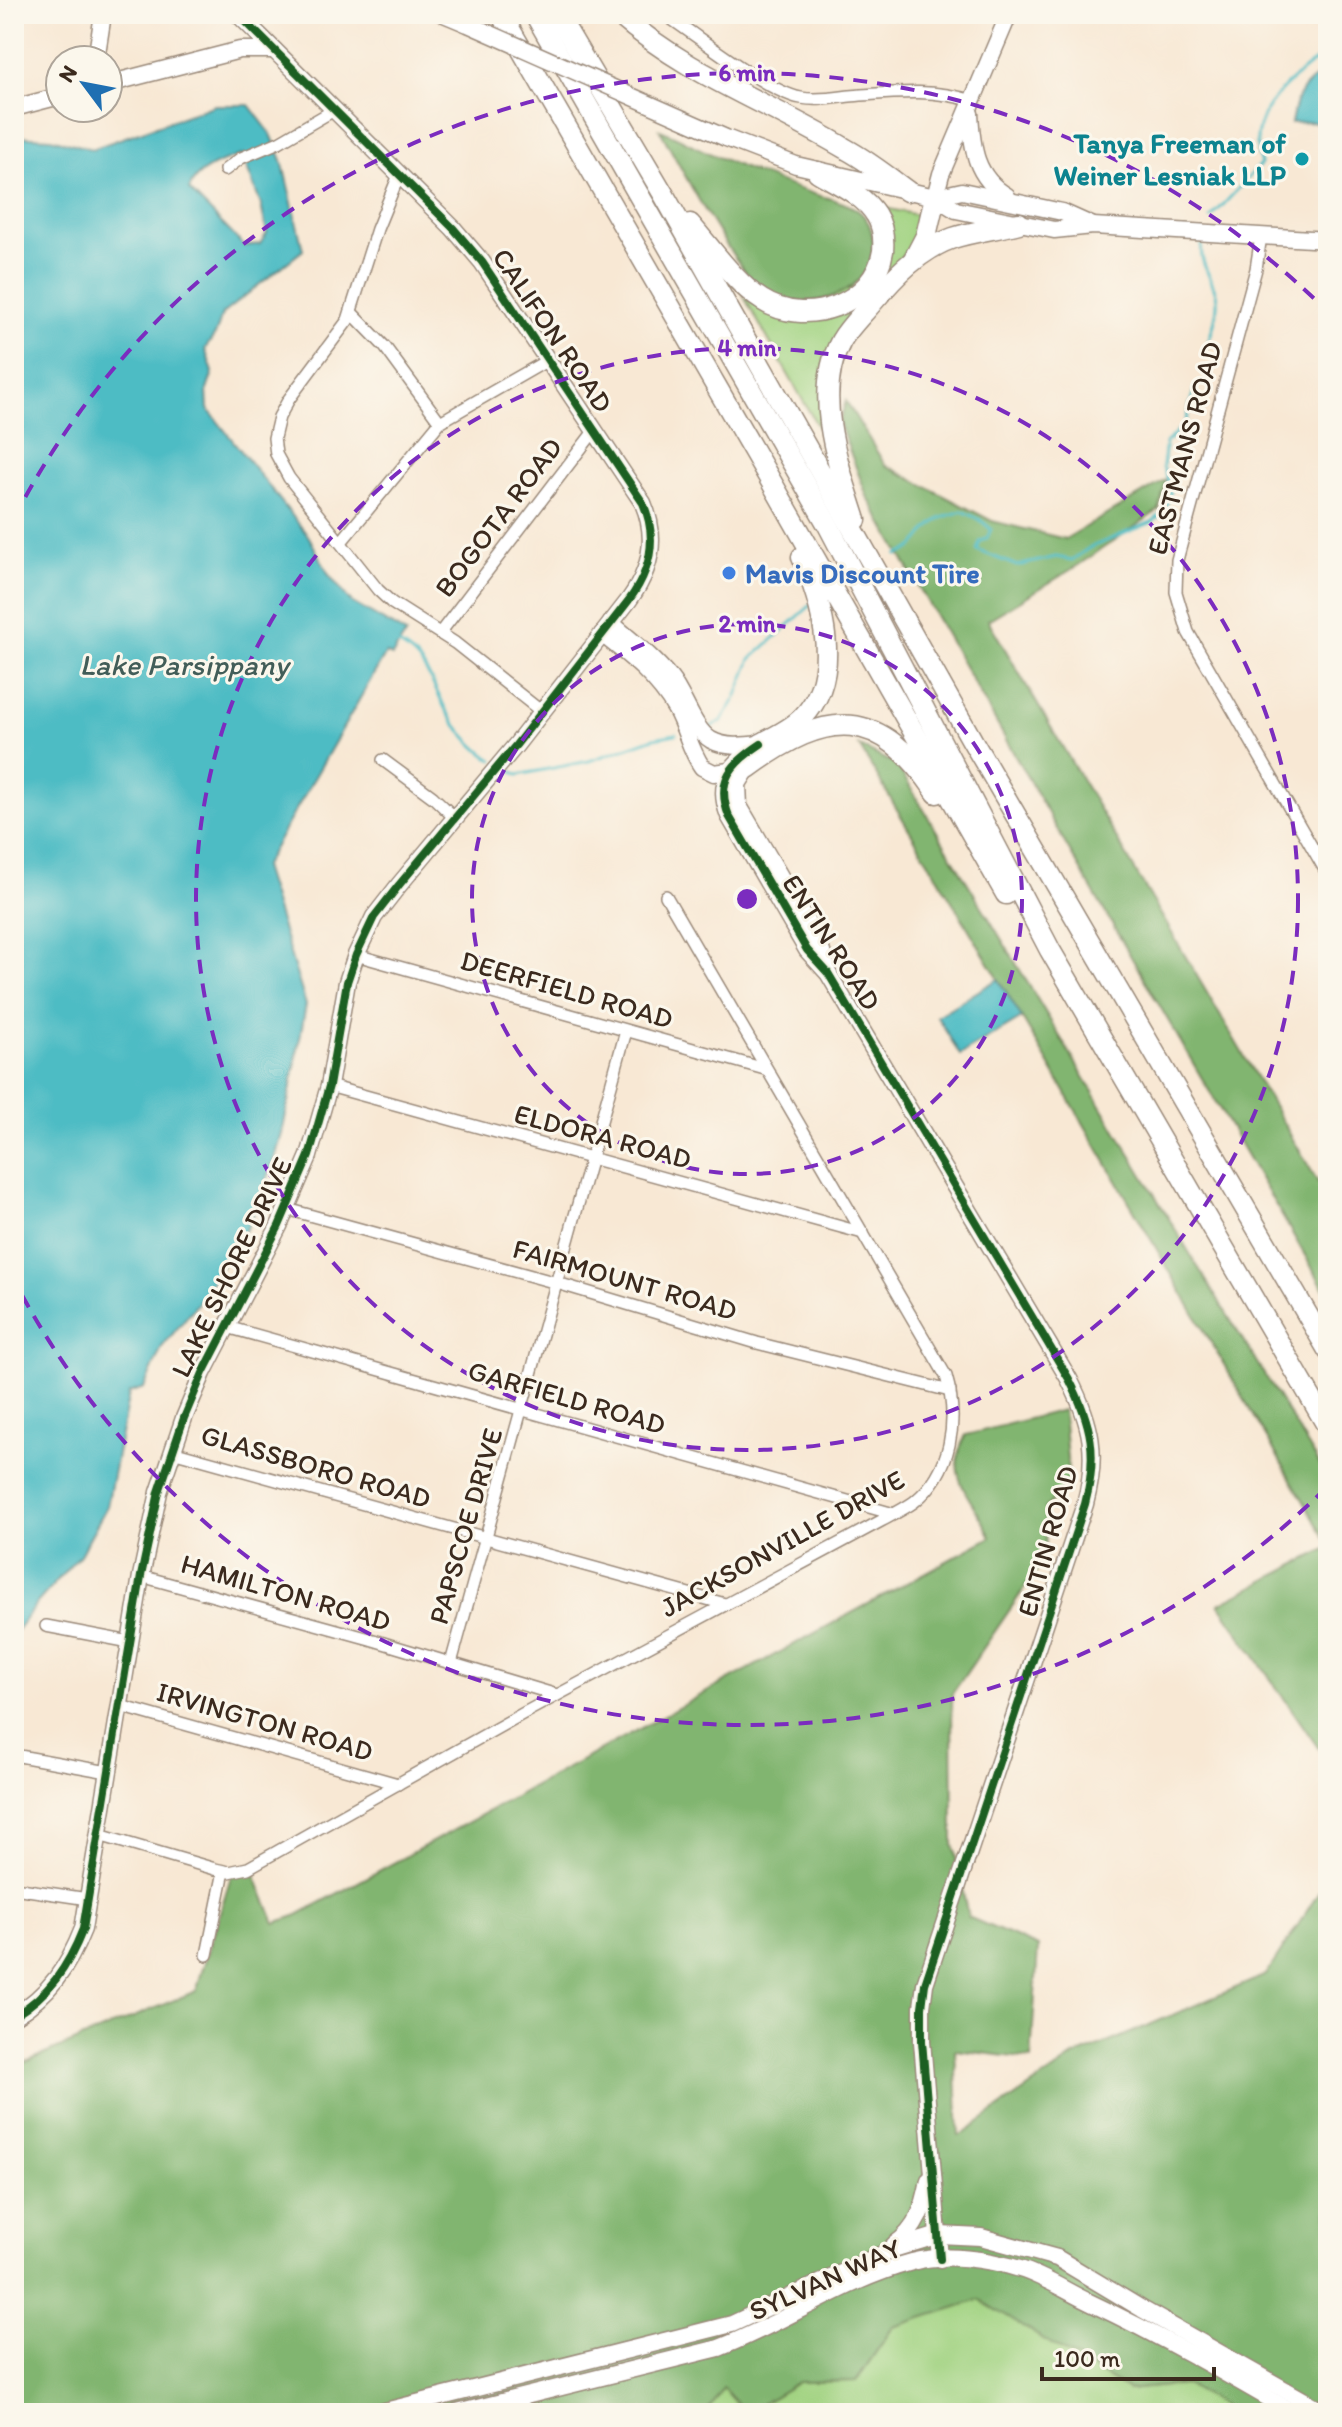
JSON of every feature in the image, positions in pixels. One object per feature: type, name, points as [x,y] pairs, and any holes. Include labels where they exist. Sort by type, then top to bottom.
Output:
[{"type":"highway","points":[[501,14],[1017,913],[1050,950]]},
{"type":"highway","points":[[535,14],[828,525],[1050,950],[1328,1427]]},
{"type":"highway","points":[[557,14],[664,195],[867,558],[1328,1350]]},
{"type":"highway","points":[[618,14],[696,71],[845,148],[907,191]]},
{"type":"highway","points":[[664,195],[749,291],[762,300],[791,311],[822,310],[850,299],[864,289],[877,269],[883,243],[880,224],[868,204],[818,172]]},
{"type":"highway","points":[[867,558],[833,440],[829,392],[832,368],[842,339],[914,259],[926,236],[935,197]]},
{"type":"highway","points":[[914,259],[951,239],[1019,213]]},
{"type":"highway","points":[[761,744],[798,722],[811,707],[823,674],[826,642],[816,588],[764,469]]},
{"type":"highway","points":[[738,770],[820,728],[851,725],[874,730],[899,746],[929,781],[948,813],[972,832]]},
{"type":"street","points":[[98,44],[103,14]]},
{"type":"street","name":"CALIFON ROAD","points":[[238,14],[453,228],[482,262],[647,513],[651,528],[650,560]]},
{"type":"street","points":[[444,14],[726,138],[818,172],[935,197],[956,210],[1019,213]]},
{"type":"street","points":[[664,14],[789,95],[812,99],[925,91],[947,93],[971,104]]},
{"type":"street","points":[[935,197],[941,174],[1009,14]]},
{"type":"street","points":[[124,80],[240,50],[274,50]]},
{"type":"street","points":[[14,108],[44,100]]},
{"type":"street","points":[[971,104],[972,142],[981,172],[1019,213],[1054,230],[1093,226],[1328,240]]},
{"type":"street","points":[[225,170],[241,158],[279,142],[334,110]]},
{"type":"street","points":[[399,175],[377,229],[351,312],[340,333],[289,399],[279,417],[274,438],[276,454],[289,478],[378,590],[440,633],[542,712]]},
{"type":"street","name":"EASTMANS ROAD","points":[[1261,236],[1256,269],[1177,560],[1176,592],[1188,632],[1328,875]]},
{"type":"street","points":[[351,312],[385,347],[440,422]]},
{"type":"street","points":[[341,542],[440,422],[548,360]]},
{"type":"street","name":"BOGOTA ROAD","points":[[440,633],[595,430]]},
{"type":"street","name":"LAKE SHORE DRIVE","points":[[14,2016],[43,1996],[63,1972],[83,1929],[141,1576],[159,1492],[203,1373],[287,1209],[309,1156],[329,1086],[347,982],[356,955],[374,917],[498,767],[638,588],[650,560]]},
{"type":"street","points":[[607,628],[645,652],[671,679],[702,733],[731,746],[761,744]]},
{"type":"street","points":[[607,628],[661,687],[677,710],[702,767],[714,773],[738,770],[743,756],[761,744]]},
{"type":"street","points":[[383,760],[433,797],[455,818]]},
{"type":"street","name":"ENTIN ROAD","points":[[738,770],[739,806],[819,943],[828,973],[1069,1379],[1088,1422],[1093,1453],[1085,1504],[925,1984],[922,2041],[940,2259]]},
{"type":"street","name":"JACKSONVILLE DRIVE","points":[[224,1871],[248,1868],[557,1695],[894,1514],[924,1492],[942,1466],[951,1435],[953,1405],[939,1362],[666,896]]},
{"type":"street","name":"DEERFIELD ROAD","points":[[356,955],[765,1069]]},
{"type":"street","name":"PAPSCOE DRIVE","points":[[451,1663],[626,1031]]},
{"type":"street","name":"ELDORA ROAD","points":[[329,1086],[863,1233]]},
{"type":"street","name":"FAIRMOUNT ROAD","points":[[287,1209],[557,1283],[757,1343],[950,1391]]},
{"type":"street","name":"GARFIELD ROAD","points":[[227,1327],[894,1514]]},
{"type":"street","name":"GLASSBORO ROAD","points":[[172,1451],[725,1604]]},
{"type":"street","name":"HAMILTON ROAD","points":[[141,1576],[557,1695]]},
{"type":"street","points":[[46,1626],[130,1642]]},
{"type":"street","name":"IRVINGTON ROAD","points":[[120,1706],[398,1784]]},
{"type":"street","points":[[14,1755],[108,1772]]},
{"type":"street","points":[[99,1835],[224,1871],[207,1955]]},
{"type":"street","points":[[14,1888],[88,1899]]},
{"type":"street","points":[[882,2254],[910,2233],[923,2211],[933,2163]]},
{"type":"street","name":"SYLVAN WAY","points":[[377,2413],[732,2324],[882,2254],[939,2235],[981,2237],[1057,2258],[1237,2371],[1294,2413]]},
{"type":"street","name":"SYLVAN WAY","points":[[457,2413],[719,2348],[753,2335],[788,2315],[876,2275],[914,2261],[940,2259],[995,2263],[1037,2275],[1326,2413]]},
{"type":"green space","points":[[660,130],[749,170],[857,210],[868,222],[873,240],[871,258],[864,274],[852,286],[821,300],[803,302],[769,295],[757,286],[727,246]]},
{"type":"green space","points":[[880,207],[922,216],[913,245],[846,321],[823,426],[818,427],[744,297],[759,306],[872,285]]},
{"type":"green space","points":[[846,401],[885,465],[992,521],[1065,539],[1166,480],[1159,510],[1077,566],[988,620],[1328,1199],[1328,1295],[867,496],[839,423]]},
{"type":"green space","points":[[859,746],[897,765],[1328,1478],[1328,1543],[1022,1018]]},
{"type":"green space","points":[[1063,1410],[1069,1484],[1045,1508],[1046,1557],[952,1694],[953,1843],[968,1917],[1038,1947],[1031,2059],[955,2050],[959,2136],[1072,2058],[1266,1975],[1328,1878],[1328,2411],[1229,2413],[1229,2409],[1185,2384],[1128,2390],[979,2300],[893,2327],[856,2381],[798,2382],[746,2413],[723,2388],[706,2413],[14,2413],[14,2067],[196,1991],[232,1873],[251,1865],[275,1923],[298,1915],[991,1537],[959,1476],[959,1450],[966,1435]]},
{"type":"green space","points":[[1328,1548],[1328,1762],[1219,1604]]},
{"type":"green space","points":[[979,2299],[1128,2390],[1185,2384],[1229,2409],[1229,2413],[746,2413],[798,2382],[856,2381],[893,2327]]},
{"type":"green space","points":[[723,2387],[745,2413],[706,2413]]},
{"type":"water","points":[[1328,70],[1328,125],[1291,123],[1302,91]]},
{"type":"water","name":"Lake Parsippany","points":[[215,105],[249,105],[271,134],[282,160],[303,250],[222,314],[216,333],[205,349],[213,372],[207,390],[208,409],[309,537],[329,575],[351,602],[406,634],[392,656],[386,653],[263,867],[306,1005],[283,1130],[274,1162],[248,1226],[198,1303],[162,1347],[144,1388],[129,1393],[107,1506],[80,1555],[14,1634],[14,136],[51,138],[92,149]],"holes":[[[242,155],[261,205],[267,233],[260,244],[244,246],[189,190],[203,171]]]},
{"type":"water","points":[[998,979],[1022,1018],[960,1055],[937,1016]]},
{"type":"waterway","points":[[1211,218],[1261,164],[1257,146],[1259,129],[1274,99],[1286,85],[1328,52]]},
{"type":"waterway","points":[[1202,245],[1202,259],[1217,299],[1206,349]]},
{"type":"waterway","points":[[897,555],[916,544],[931,525],[962,511],[991,529],[977,550],[1017,566],[1056,557],[1072,560],[1089,548],[1152,522],[1165,511],[1171,490],[1163,467],[1166,442],[1185,424],[1195,387]]},
{"type":"waterway","points":[[709,728],[721,722],[736,698],[751,659],[811,605]]},
{"type":"waterway","points":[[399,645],[422,665],[461,731],[493,760]]},
{"type":"waterway","points":[[507,768],[518,775],[589,761],[654,738],[676,734]]},
{"type":"cycle path","points":[[14,2016],[37,1999],[56,1979],[83,1929],[141,1576],[159,1492],[203,1373],[279,1226],[309,1156],[329,1086],[347,982],[356,955],[374,917],[516,745],[629,600],[643,577],[650,553],[650,529],[643,503],[482,262],[453,228],[238,14]]},
{"type":"cycle path","points":[[761,744],[734,766],[725,782],[725,803],[729,816],[807,950],[828,973],[1069,1379],[1088,1425],[1092,1455],[1085,1504],[925,1984],[922,2041],[940,2259]]},
{"type":"place","name":"Tanya Freeman of Weiner Lesniak LLP","points":[[1302,159]]},
{"type":"place","name":"Mavis Discount Tire","points":[[729,573]]}]
